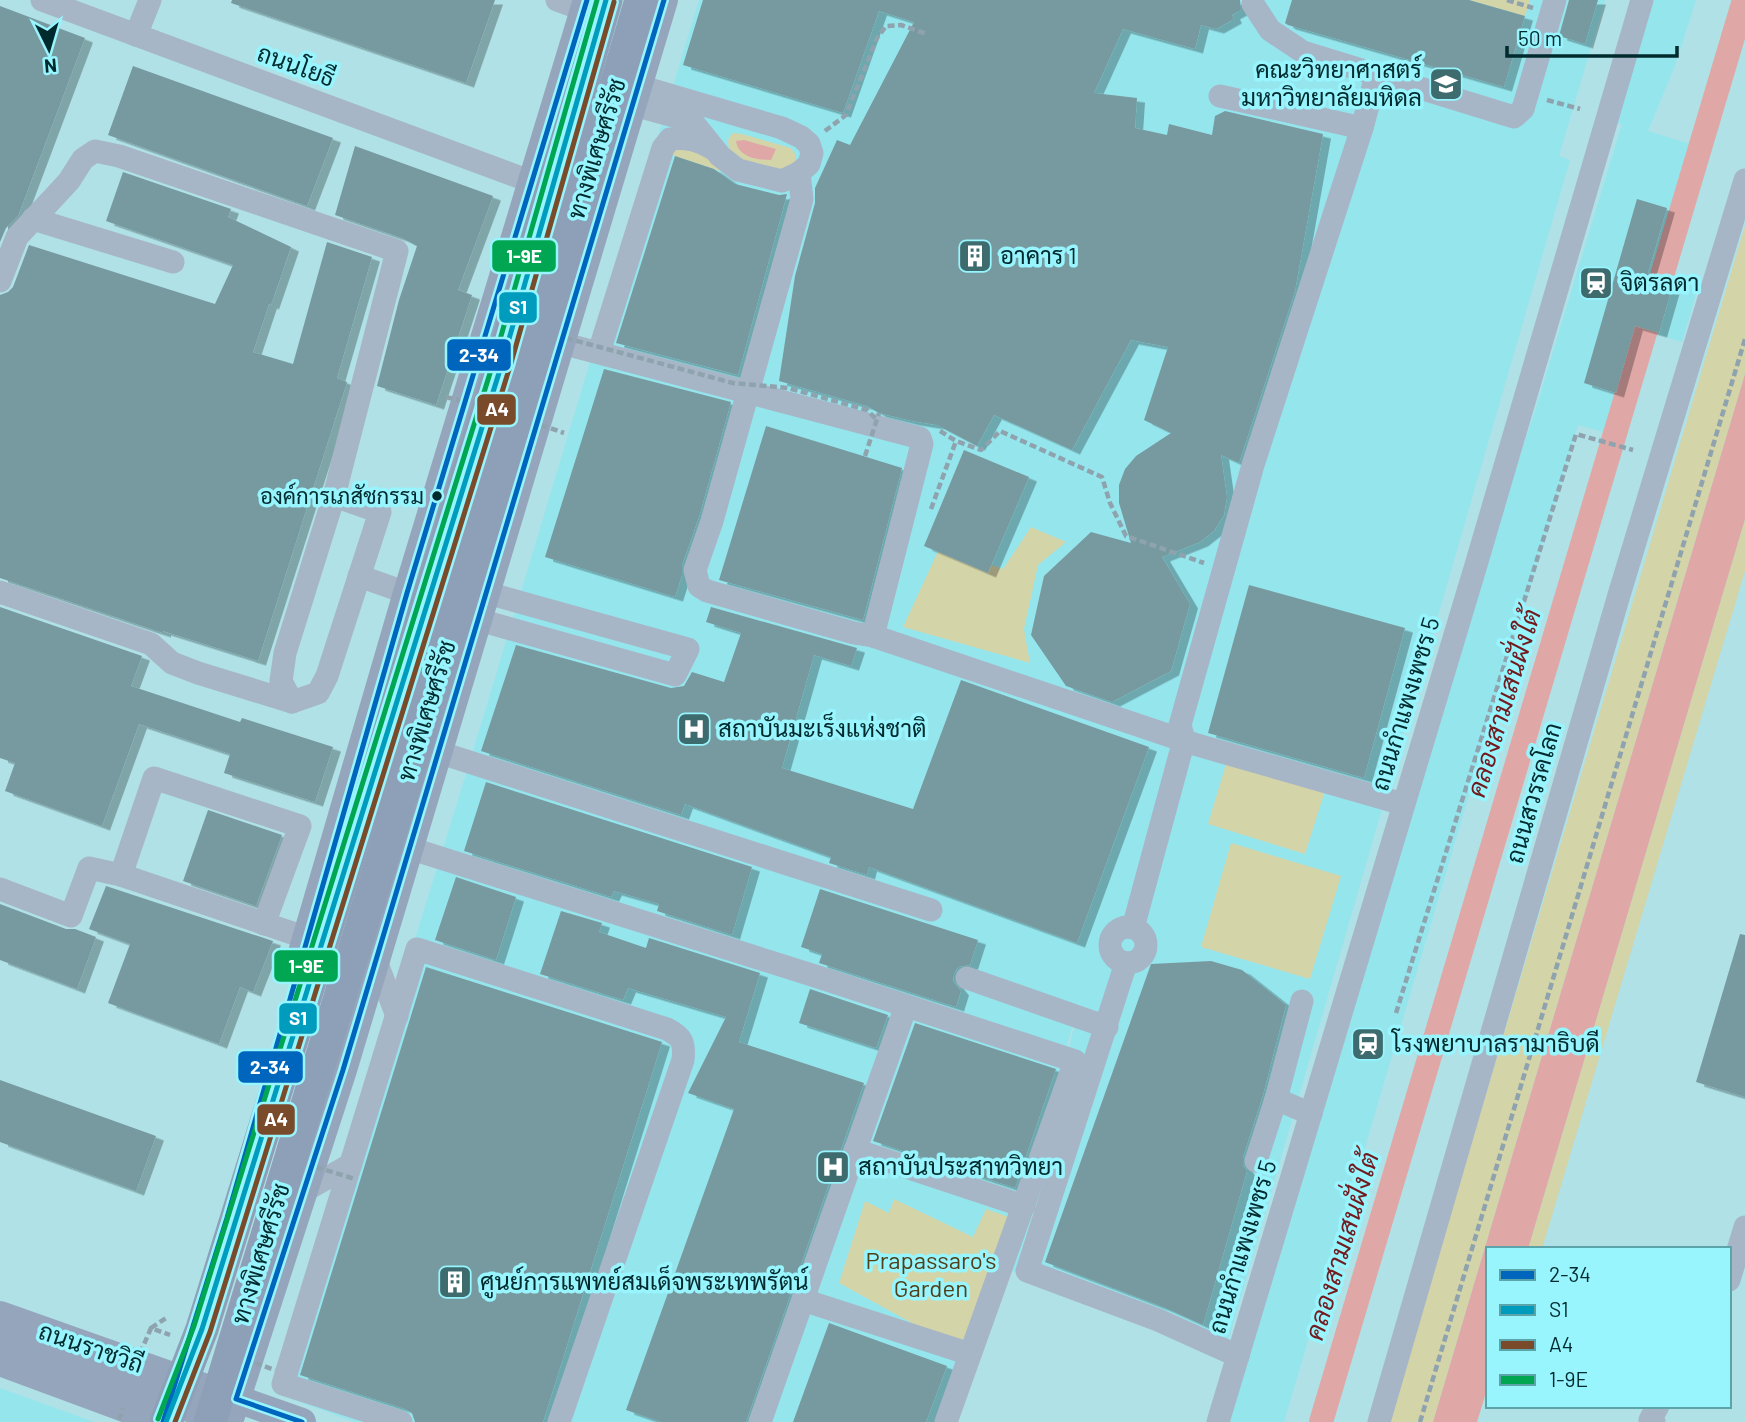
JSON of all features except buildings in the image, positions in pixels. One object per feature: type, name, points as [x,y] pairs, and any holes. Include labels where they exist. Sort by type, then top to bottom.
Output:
[{"type":"highway","name":"ทางพิเศษศรีรัช","points":[[210,1422],[509,445],[641,0]]},
{"type":"highway","name":"ทางพิเศษศรีรัช","points":[[164,1422],[202,1329],[491,399],[557,178],[592,3]]},
{"type":"main road","points":[[0,1340],[231,1414],[376,961],[664,0]]},
{"type":"main road","points":[[164,1422],[227,1219],[407,593],[532,181],[592,3]]},
{"type":"main road","points":[[371,716],[441,746]]},
{"type":"main road","points":[[265,1083],[398,882]]},
{"type":"main road","name":"ถนนราชวิถี","points":[[0,1315],[178,1378],[231,1414],[302,1422]]},
{"type":"main road","name":"ถนนราชวิถี","points":[[0,1362],[164,1422]]},
{"type":"street","name":"ถนนโยธี","points":[[42,0],[82,7],[136,35],[532,181]]},
{"type":"street","points":[[136,35],[150,0]]},
{"type":"street","points":[[557,0],[592,3]]},
{"type":"street","name":"ถนนกำแพงเพชร 5","points":[[1218,1422],[1476,565],[1642,0]]},
{"type":"street","points":[[1253,4],[1270,30],[1303,52],[1514,117],[1523,109],[1545,4]]},
{"type":"street","points":[[1238,1356],[1158,1320],[1027,1271],[1126,963],[1112,954],[1110,942],[1116,932],[1127,927],[1133,928],[1184,740],[1180,725],[1253,465],[1362,128],[1376,76]]},
{"type":"street","points":[[636,95],[724,111],[782,128],[802,137],[809,144],[812,153],[809,164],[799,173],[782,181],[738,170],[713,147],[695,125],[636,95]]},
{"type":"street","points":[[1220,96],[1362,128]]},
{"type":"street","points":[[713,147],[708,130],[714,119],[724,111]]},
{"type":"street","points":[[599,352],[663,148],[670,139],[686,138],[713,147]]},
{"type":"street","points":[[0,281],[17,237],[69,181],[83,159],[96,151],[119,156],[397,251],[334,496],[285,653],[281,681],[292,702]]},
{"type":"street","points":[[799,173],[802,199],[712,522],[695,570],[699,586],[720,595],[873,636],[1184,740],[1403,804]]},
{"type":"street","name":"ถนนสวรรคโลก","points":[[1378,1422],[1619,595],[1745,180]]},
{"type":"street","points":[[33,219],[173,262]]},
{"type":"street","points":[[562,340],[599,352],[750,386],[920,439],[922,442],[873,636]]},
{"type":"street","points":[[0,592],[151,644],[172,663],[198,674],[292,702],[318,693],[380,512],[334,496]]},
{"type":"street","points":[[359,576],[407,593]]},
{"type":"street","points":[[483,607],[688,649],[676,676],[483,607]]},
{"type":"street","points":[[441,746],[931,910]]},
{"type":"street","points":[[121,876],[154,778],[300,826],[264,924]]},
{"type":"street","points":[[409,848],[1075,1061],[946,1422]]},
{"type":"street","points":[[0,889],[71,916],[89,868],[121,876],[307,938]]},
{"type":"street","points":[[401,1422],[283,1384],[417,949],[667,1028],[679,1035],[685,1044],[683,1060],[559,1422]]},
{"type":"street","points":[[376,961],[397,1016]]},
{"type":"street","points":[[967,978],[1107,1027]]},
{"type":"street","points":[[1256,1161],[1302,1001]]},
{"type":"street","points":[[760,1422],[906,1006]]},
{"type":"street","points":[[1276,1099],[1311,1114]]},
{"type":"street","points":[[855,1150],[1024,1206]]},
{"type":"street","points":[[304,1191],[350,1165]]},
{"type":"street","points":[[1731,1273],[1745,1227]]},
{"type":"street","points":[[803,1300],[970,1354]]},
{"type":"street","points":[[1654,1422],[1650,1420],[1657,1408]]},
{"type":"path","points":[[1507,0],[1545,4]]},
{"type":"path","points":[[809,144],[846,114],[877,38],[886,26],[901,25],[927,34]]},
{"type":"path","points":[[1420,1422],[1745,339]]},
{"type":"path","points":[[562,340],[733,383],[788,388],[867,410],[879,417]]},
{"type":"path","points":[[750,386],[844,402],[879,417]]},
{"type":"path","points":[[865,456],[879,417]]},
{"type":"path","points":[[937,429],[956,441],[981,450],[1000,431],[1102,477],[1126,536],[1224,569]]},
{"type":"path","points":[[1396,1013],[1576,434],[1632,450]]},
{"type":"path","points":[[928,517],[956,441]]},
{"type":"path","points":[[135,1365],[151,1328],[166,1318]]},
{"type":"shaded area","name":"โรงพยาบาลรามาธิบดี","points":[[699,0],[1605,0],[1559,156],[1570,160],[1223,1358],[999,1266],[942,1422],[355,1422],[275,1393],[470,761]],"holes":[[[1083,991],[1064,1068],[1031,1161]]]},
{"type":"shaded area","points":[[1652,0],[1696,0],[1676,63],[1648,131],[1693,145],[1656,267],[1700,281],[1682,342],[1639,329],[1608,433],[1578,425],[1284,1422],[1225,1422],[1488,550],[1535,411],[1622,124],[1616,123]]},
{"type":"shaded area","points":[[744,140],[776,149],[771,160],[744,154],[736,141]]},
{"type":"shaded area","points":[[1745,374],[1745,519],[1529,1247],[1486,1247],[1486,1393],[1477,1422],[1433,1422]]},
{"type":"shaded area","points":[[0,1388],[94,1422],[0,1422]]},
{"type":"green space","points":[[1469,0],[1530,0],[1525,16]]},
{"type":"green space","points":[[732,133],[791,148],[795,154],[795,165],[787,171],[753,167],[729,150],[728,140]]},
{"type":"green space","points":[[693,144],[729,174],[669,154],[674,147]]},
{"type":"green space","points":[[1745,226],[1745,374],[1433,1422],[1388,1422]]},
{"type":"green space","points":[[1745,519],[1745,571],[1543,1247],[1529,1247]]},
{"type":"green space","points":[[1031,527],[1066,542],[1038,565],[1024,629],[1030,663],[903,627],[940,547],[1003,569]]},
{"type":"green space","points":[[1227,761],[1325,791],[1305,854],[1208,824]]},
{"type":"green space","points":[[1231,843],[1341,876],[1310,979],[1201,947]]},
{"type":"green space","name":"Prapassaro's Garden","points":[[894,1199],[973,1237],[986,1209],[1023,1222],[961,1350],[839,1283],[865,1201],[889,1213]]},
{"type":"waterway","name":"คลองสามเสนฝั่งใต้","points":[[1321,1422],[1744,0]]},
{"type":"transit line","name":"2-34","points":[[163,1422],[227,1218],[407,593],[587,0]]},
{"type":"transit line","name":"1-9E","points":[[158,1419],[194,1326],[495,357],[597,0]]},
{"type":"transit line","name":"S1","points":[[166,1422],[202,1329],[503,360],[606,0]]},
{"type":"transit line","name":"2-34","points":[[302,1422],[236,1399],[343,1070],[664,0]]},
{"type":"transit line","name":"A4","points":[[175,1422],[210,1332],[511,363],[614,2]]},
{"type":"place","name":"คณะวิทยาศาสตร์ มหาวิทยาลัยมหิดล","points":[[1446,84]]},
{"type":"place","name":"อาคาร 1","points":[[975,256]]},
{"type":"place","name":"จิตรลดา","points":[[1596,283]]},
{"type":"place","name":"องค์การเภสัชกรรม","points":[[437,496]]},
{"type":"place","name":"สถาบันมะเร็งแห่งชาติ","points":[[694,729]]},
{"type":"place","name":"โรงพยาบาลรามาธิบดี","points":[[1368,1044]]},
{"type":"place","name":"สถาบันประสาทวิทยา","points":[[833,1167]]},
{"type":"place","name":"ศูนย์การแพทย์สมเด็จพระเทพรัตน์","points":[[455,1282]]}]
